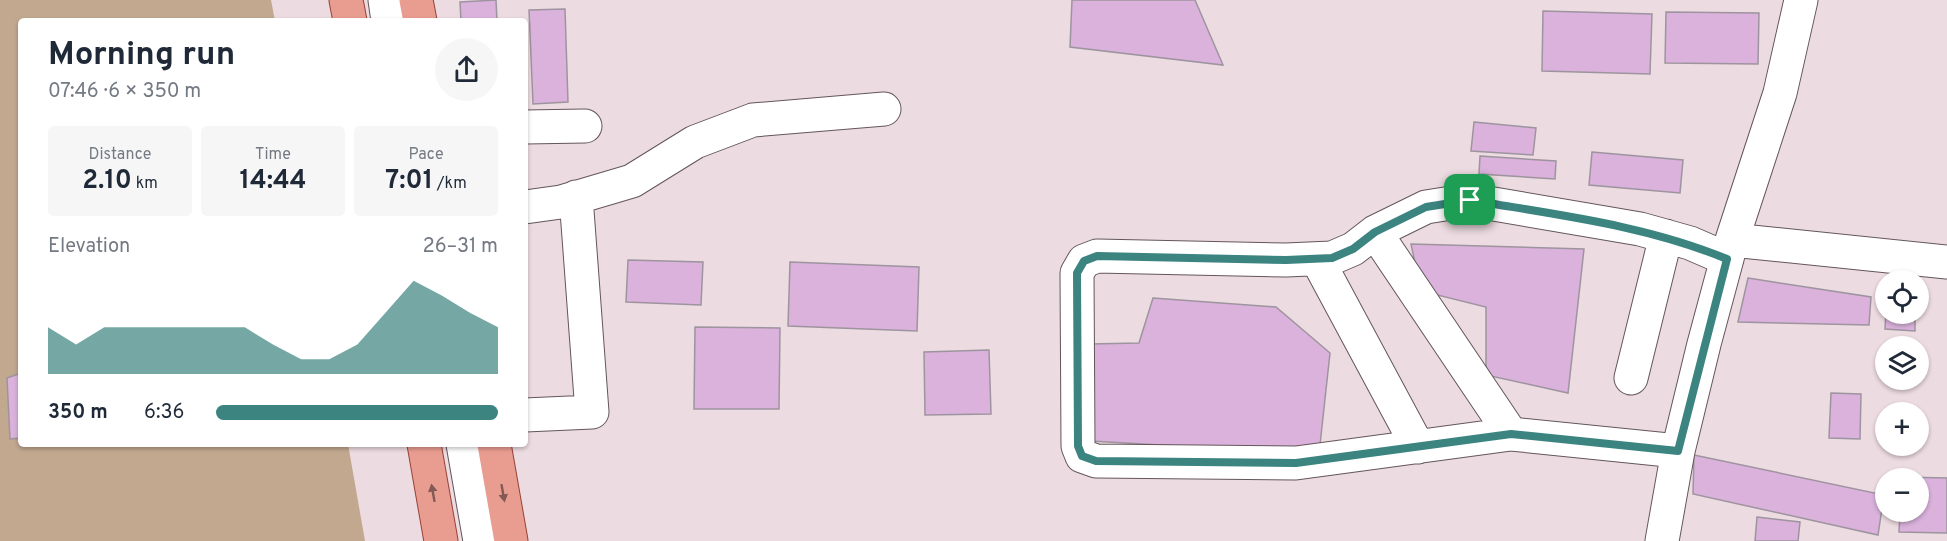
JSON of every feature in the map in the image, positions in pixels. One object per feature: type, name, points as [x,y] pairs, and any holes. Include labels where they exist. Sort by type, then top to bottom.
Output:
[{"type":"main road","points":[[346,0],[349,18]]},
{"type":"main road","points":[[416,0],[419,18]]},
{"type":"main road","points":[[425,447],[441,541]]},
{"type":"main road","points":[[495,447],[511,541]]},
{"type":"street","points":[[385,0],[388,18]]},
{"type":"street","points":[[1662,541],[1678,451],[1730,249],[1780,93],[1801,0]]},
{"type":"street","points":[[528,206],[576,198],[632,181],[695,142],[753,120],[884,109]]},
{"type":"street","points":[[528,128],[585,126]]},
{"type":"street","points":[[528,414],[592,412],[576,198]]},
{"type":"street","points":[[1678,451],[1511,434],[1296,463],[1096,461],[1082,456],[1078,446],[1077,273],[1084,261],[1097,256],[1332,258],[1353,249],[1375,232],[1426,207],[1470,200],[1640,229],[1730,249],[1947,261]]},
{"type":"street","points":[[1375,232],[1511,434]]},
{"type":"street","points":[[1631,378],[1666,236]]},
{"type":"street","points":[[1317,259],[1418,447]]},
{"type":"street","points":[[464,447],[480,541]]},
{"type":"shaded area","points":[[0,0],[271,0],[274,18],[18,18],[18,447],[349,447],[365,541],[0,541]]},
{"type":"building","points":[[496,0],[497,18],[461,18],[460,2]]},
{"type":"building","points":[[1072,0],[1195,0],[1223,65],[1070,47]]},
{"type":"building","points":[[565,9],[568,102],[533,104],[529,10]]},
{"type":"building","points":[[1543,11],[1652,14],[1650,74],[1542,71]]},
{"type":"building","points":[[1666,12],[1759,13],[1758,64],[1665,63]]},
{"type":"building","points":[[1474,122],[1536,128],[1533,155],[1471,151]]},
{"type":"building","points":[[1592,152],[1683,160],[1680,193],[1589,185]]},
{"type":"building","points":[[1480,156],[1556,161],[1555,179],[1479,174]]},
{"type":"building","points":[[1411,244],[1584,249],[1568,393],[1486,375],[1486,307],[1421,291]]},
{"type":"building","points":[[628,260],[703,262],[701,305],[626,302]]},
{"type":"building","points":[[790,262],[919,267],[917,331],[788,326]]},
{"type":"building","points":[[1748,278],[1871,297],[1869,325],[1738,322]]},
{"type":"building","points":[[1153,298],[1276,307],[1330,353],[1319,454],[1090,441],[1090,344],[1139,343]]},
{"type":"building","points":[[1885,324],[1915,324],[1915,331],[1885,329]]},
{"type":"building","points":[[695,327],[780,328],[779,409],[694,409]]},
{"type":"building","points":[[989,350],[991,414],[925,415],[924,352]]},
{"type":"building","points":[[18,374],[18,438],[10,439],[7,378]]},
{"type":"building","points":[[1831,393],[1861,394],[1860,439],[1829,438]]},
{"type":"building","points":[[1694,455],[1875,493],[1875,522],[1880,522],[1878,535],[1693,494]]},
{"type":"building","points":[[1929,478],[1947,478],[1947,533],[1899,532],[1900,522],[1929,522]]},
{"type":"building","points":[[1757,517],[1800,522],[1798,541],[1755,541]]},
{"type":"route","points":[[1470,200],[1640,229],[1690,243],[1727,259],[1678,451],[1511,434],[1296,463],[1096,461],[1082,456],[1078,446],[1077,273],[1084,261],[1097,256],[1286,260],[1332,258],[1353,249],[1375,232],[1426,207],[1470,200]]}]
